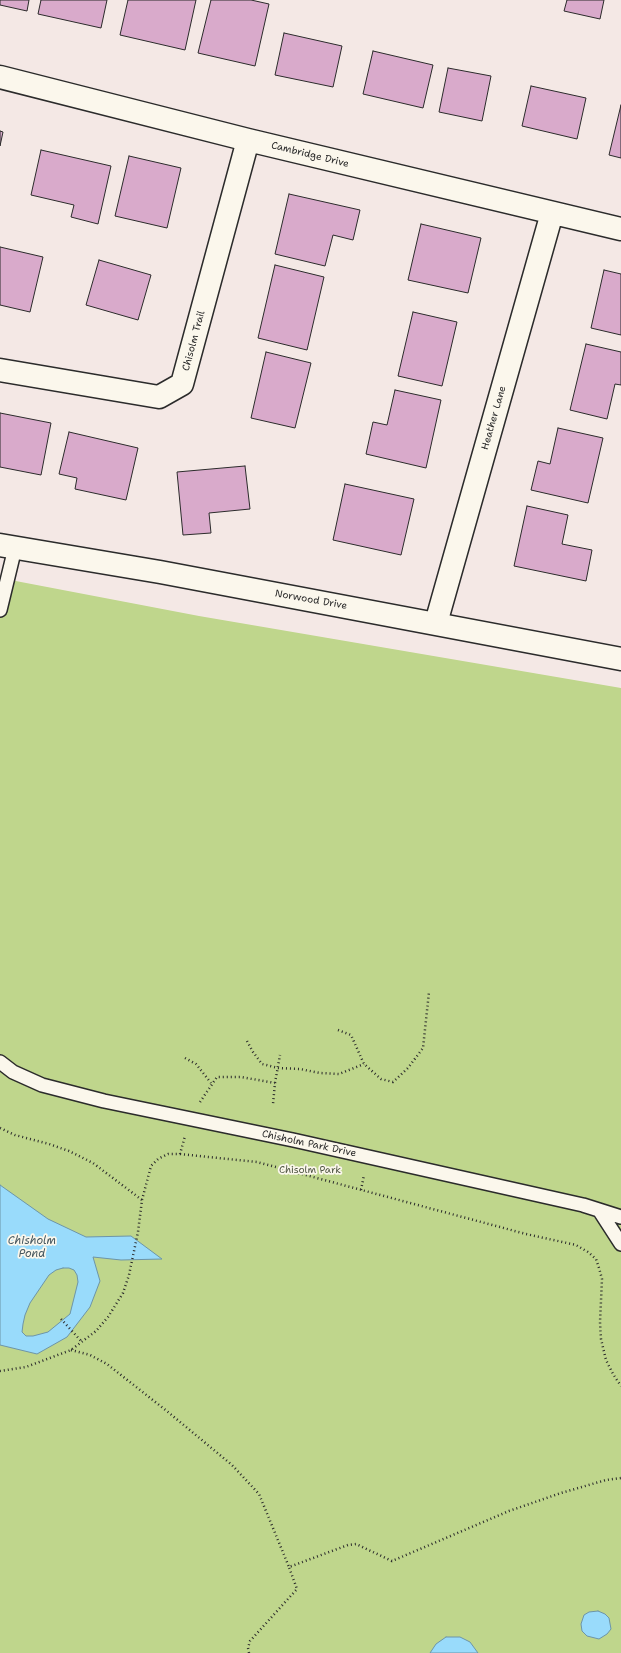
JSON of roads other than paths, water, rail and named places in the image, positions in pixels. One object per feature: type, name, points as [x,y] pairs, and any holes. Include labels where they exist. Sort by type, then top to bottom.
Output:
[{"type":"street","name":"Cambridge Drive","points":[[0,77],[248,140],[621,229]]},
{"type":"street","name":"Chisolm Trail","points":[[0,370],[159,397],[182,384],[248,140]]},
{"type":"street","name":"Heather Lane","points":[[436,623],[552,213]]},
{"type":"street","name":"Norwood Drive","points":[[7,546],[160,572],[621,659]]},
{"type":"lane","points":[[0,610],[7,546]]},
{"type":"lane","name":"Chisholm Park Drive","points":[[0,1062],[13,1072],[42,1085],[104,1101],[294,1140],[575,1203],[621,1217]]},
{"type":"lane","points":[[599,1210],[621,1244]]},
{"type":"water","name":"Chisholm Pond","points":[[0,1185],[48,1219],[86,1237],[131,1236],[162,1259],[121,1260],[93,1257],[100,1281],[90,1307],[67,1337],[37,1354],[0,1345]],"holes":[[[69,1268],[74,1270],[77,1275],[78,1282],[70,1314],[48,1332],[33,1336],[26,1336],[22,1332],[25,1315],[30,1303],[49,1275],[56,1270]]]},
{"type":"water","points":[[598,1611],[605,1614],[609,1618],[611,1629],[607,1634],[599,1639],[587,1636],[582,1631],[581,1624],[584,1615],[589,1612]]},
{"type":"water","points":[[446,1637],[460,1637],[470,1642],[478,1653],[430,1653],[436,1644]]},
{"type":"park label","name":"Chisolm Park","points":[[310,1170]]}]
